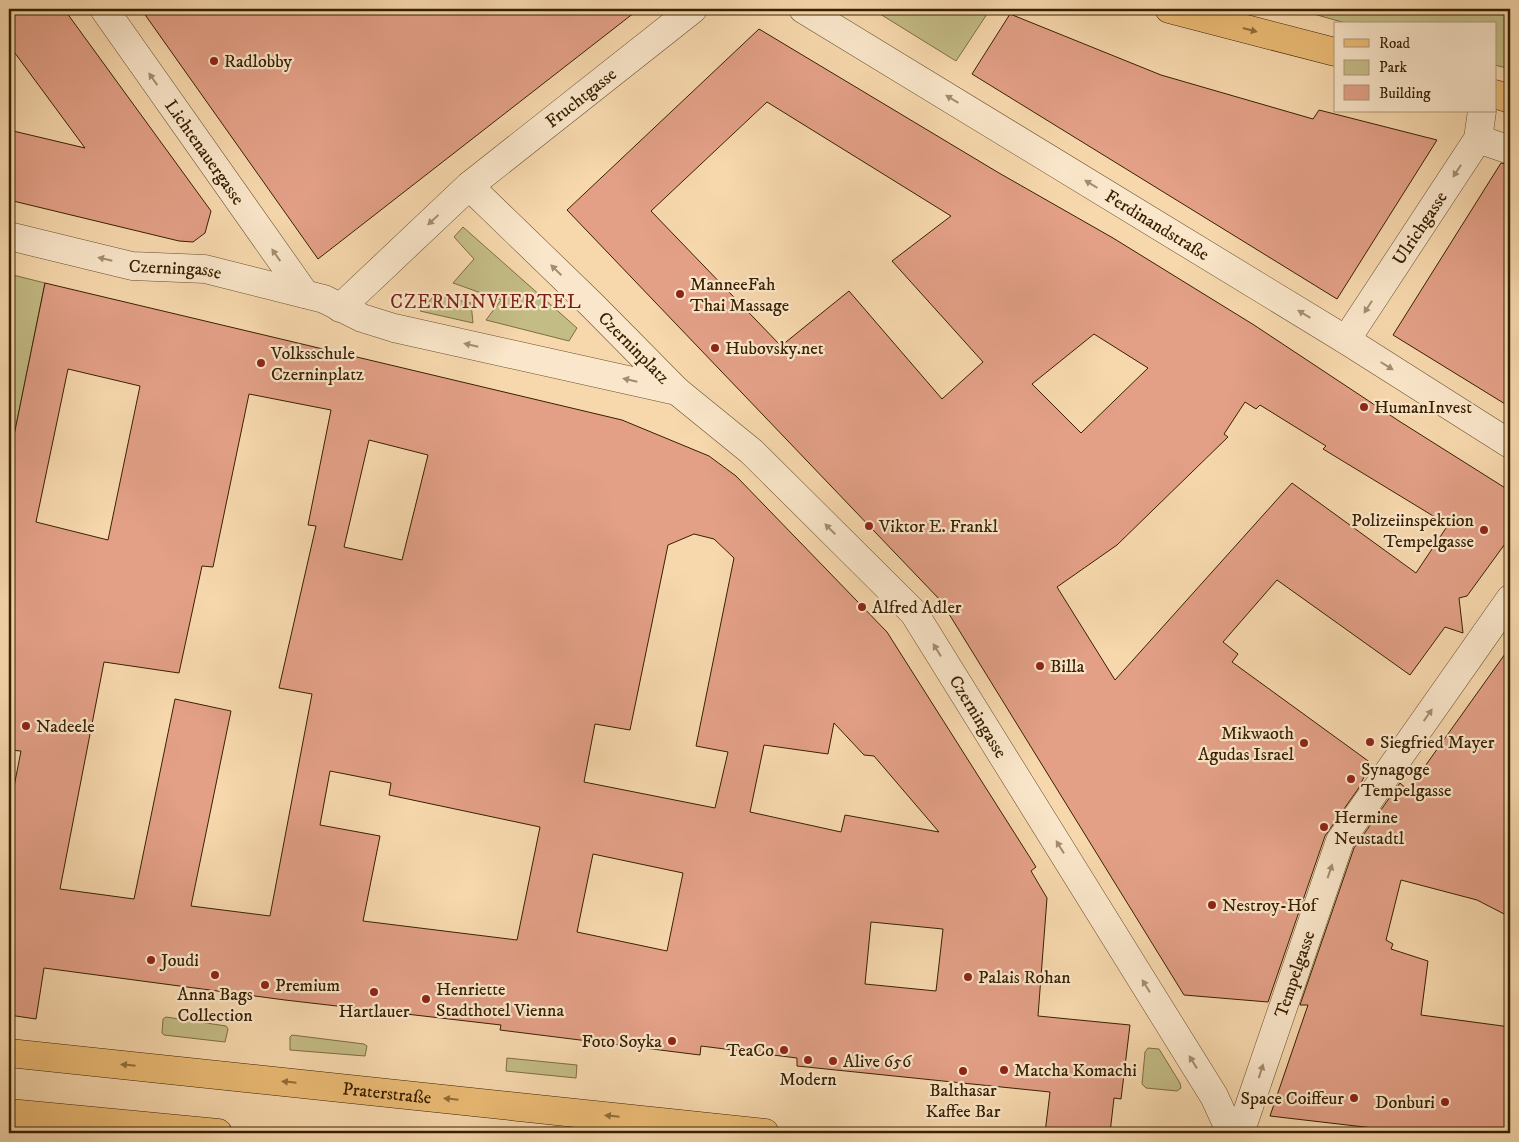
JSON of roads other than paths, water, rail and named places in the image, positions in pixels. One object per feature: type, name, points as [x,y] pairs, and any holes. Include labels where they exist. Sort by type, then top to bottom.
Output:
[{"type":"main road","points":[[1169,9],[1334,52]]},
{"type":"main road","points":[[1496,94],[1510,99]]},
{"type":"main road","name":"Praterstraße","points":[[9,1053],[765,1133]]},
{"type":"main road","points":[[9,1113],[218,1133]]},
{"type":"street","name":"Lichtenauergasse","points":[[104,9],[306,294]]},
{"type":"street","name":"Fruchtgasse","points":[[469,186],[693,9]]},
{"type":"street","name":"Ferdinandstraße","points":[[803,9],[1346,340],[1510,444]]},
{"type":"street","name":"Ulrichgasse","points":[[1346,340],[1478,139],[1482,112]]},
{"type":"street","points":[[1478,139],[1510,150]]},
{"type":"street","points":[[340,308],[469,186]]},
{"type":"street","name":"Czerninplatz","points":[[469,186],[592,305],[677,391]]},
{"type":"street","name":"Czerningasse","points":[[9,236],[132,266],[205,269],[324,299],[340,308]]},
{"type":"street","name":"Czerninplatz","points":[[340,308],[394,328],[677,391]]},
{"type":"street","name":"Czerningasse","points":[[677,391],[752,452],[914,613],[1214,1096],[1231,1133]]},
{"type":"street","name":"Tempelgasse","points":[[1240,1133],[1340,841],[1510,598]]},
{"type":"place","name":"Radlobby","points":[[214,61]]},
{"type":"place","name":"ManneeFah Thai Massage","points":[[680,294]]},
{"type":"place","name":"Hubovsky.net","points":[[715,348]]},
{"type":"place","name":"Volksschule Czerninplatz","points":[[261,363]]},
{"type":"place","name":"HumanInvest","points":[[1364,407]]},
{"type":"place","name":"Viktor E. Frankl","points":[[869,526]]},
{"type":"place","name":"Polizeiinspektion Tempelgasse","points":[[1484,530]]},
{"type":"place","name":"Alfred Adler","points":[[862,607]]},
{"type":"place","name":"Billa","points":[[1040,666]]},
{"type":"place","name":"Nadeele","points":[[26,726]]},
{"type":"place","name":"Siegfried Mayer","points":[[1370,742]]},
{"type":"place","name":"Mikwaoth Agudas Israel","points":[[1304,743]]},
{"type":"place","name":"Synagoge Tempelgasse","points":[[1351,779]]},
{"type":"place","name":"Hermine Neustadtl","points":[[1324,827]]},
{"type":"place","name":"Nestroy-Hof","points":[[1212,905]]},
{"type":"place","name":"Joudi","points":[[151,960]]},
{"type":"place","name":"Anna Bags Collection","points":[[215,975]]},
{"type":"place","name":"Palais Rohan","points":[[968,977]]},
{"type":"place","name":"Premium","points":[[265,985]]},
{"type":"place","name":"Hartlauer","points":[[374,992]]},
{"type":"place","name":"Henriette Stadthotel Vienna","points":[[426,999]]},
{"type":"place","name":"Foto Soyka","points":[[672,1041]]},
{"type":"place","name":"TeaCo","points":[[784,1050]]},
{"type":"place","name":"Modern","points":[[808,1060]]},
{"type":"place","name":"Alive 656","points":[[833,1061]]},
{"type":"place","name":"Matcha Komachi","points":[[1004,1070]]},
{"type":"place","name":"Balthasar Kaffee Bar","points":[[963,1071]]},
{"type":"place","name":"Space Coiffeur","points":[[1354,1098]]},
{"type":"place","name":"Donburi","points":[[1445,1102]]},
{"type":"district","name":"CZERNINVIERTEL","points":[[486,301]]}]
